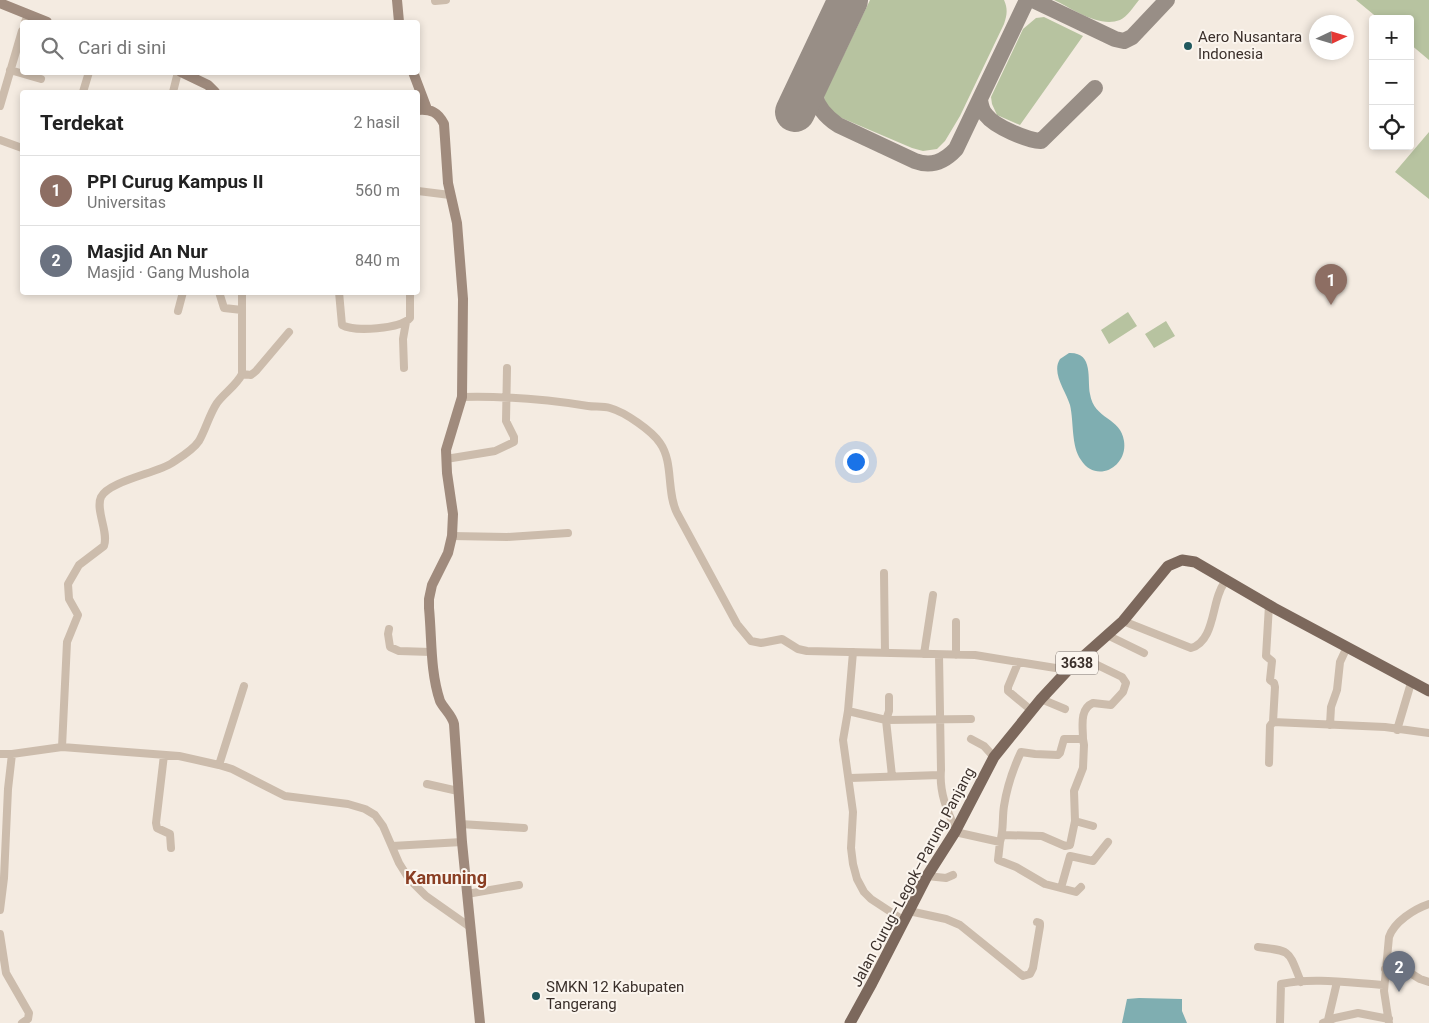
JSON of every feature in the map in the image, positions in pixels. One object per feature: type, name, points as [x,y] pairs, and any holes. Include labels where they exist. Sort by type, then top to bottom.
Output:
[{"type":"main road","name":"Jalan Curug–Legok–Parung Panjang","points":[[850,1023],[927,876],[956,831],[994,757],[1041,699],[1068,670],[1122,621],[1168,566],[1178,561],[1195,562],[1411,683],[1429,691]]},
{"type":"street","points":[[397,0],[399,20]]},
{"type":"street","points":[[436,1],[446,0]]},
{"type":"street","points":[[0,4],[27,19]]},
{"type":"street","points":[[0,106],[20,38]]},
{"type":"street","points":[[10,70],[20,73]]},
{"type":"street","points":[[27,75],[40,79]]},
{"type":"street","points":[[84,90],[88,75]]},
{"type":"street","points":[[174,90],[179,75]]},
{"type":"street","points":[[186,75],[208,85],[213,90]]},
{"type":"street","points":[[414,75],[417,90]]},
{"type":"street","points":[[422,109],[437,114],[444,124],[446,165],[450,195],[457,224],[463,299],[462,397],[448,440],[446,459],[452,506],[452,536],[448,553],[430,592],[429,608],[431,652],[440,700],[454,724],[460,824],[480,1023]]},
{"type":"street","points":[[0,140],[20,147]]},
{"type":"street","points":[[420,191],[450,195]]},
{"type":"street","points":[[178,311],[182,295]]},
{"type":"street","points":[[220,295],[224,308],[242,310]]},
{"type":"street","points":[[62,747],[67,642],[78,615],[69,599],[67,590],[79,565],[104,546],[101,497],[131,478],[164,467],[192,449],[199,442],[217,404],[239,380],[242,374],[242,295]]},
{"type":"street","points":[[339,295],[340,319],[344,326],[366,329],[406,322]]},
{"type":"street","points":[[404,368],[403,339],[406,322],[410,318],[410,295]]},
{"type":"street","points":[[242,374],[251,375],[256,371],[290,332]]},
{"type":"street","points":[[446,459],[495,451],[514,442],[506,421],[507,368]]},
{"type":"street","points":[[462,397],[507,396],[610,408],[624,414],[650,433],[660,443],[665,453],[674,506],[737,624],[747,638],[755,643],[782,639],[798,649],[807,651],[975,656],[1068,670]]},
{"type":"street","points":[[452,536],[507,537],[568,533]]},
{"type":"street","points":[[884,573],[884,653]]},
{"type":"street","points":[[1122,621],[1191,648],[1194,647],[1207,634],[1220,591],[1226,580]]},
{"type":"street","points":[[924,654],[932,595]]},
{"type":"street","points":[[1269,763],[1270,726],[1273,722],[1275,687],[1274,683],[1270,680],[1272,661],[1266,656],[1270,604]]},
{"type":"street","points":[[956,622],[956,655]]},
{"type":"street","points":[[389,629],[390,647],[399,651],[431,652]]},
{"type":"street","points":[[1107,634],[1144,653]]},
{"type":"street","points":[[1330,725],[1331,707],[1337,690],[1340,662],[1347,647]]},
{"type":"street","points":[[854,652],[843,740],[850,778],[853,812],[851,848],[857,878],[864,892],[871,899],[906,915],[946,919],[960,925],[1023,976],[1030,974],[1033,968],[1040,926],[1037,922]]},
{"type":"street","points":[[939,655],[940,781],[947,810],[956,831],[1001,838],[1042,836],[1067,846],[1071,844],[1075,821],[1074,791],[1082,768],[1084,744],[1082,721],[1086,708],[1093,703],[1111,705],[1123,692],[1126,683],[1122,677],[1083,658]]},
{"type":"street","points":[[1018,663],[1008,691],[1031,710]]},
{"type":"street","points":[[1397,730],[1411,683]]},
{"type":"street","points":[[219,765],[244,686]]},
{"type":"street","points":[[889,697],[890,712],[886,720],[892,776]]},
{"type":"street","points":[[1041,699],[1065,709]]},
{"type":"street","points":[[848,711],[886,720],[971,719]]},
{"type":"street","points":[[1273,722],[1367,726],[1429,733]]},
{"type":"street","points":[[971,739],[984,746],[994,757]]},
{"type":"street","points":[[1007,742],[1021,752],[1058,755],[1064,739],[1083,739]]},
{"type":"street","points":[[0,754],[62,747],[179,756],[219,765],[259,782],[285,796],[348,804],[365,809],[379,820],[399,864],[409,879],[426,896],[470,927]]},
{"type":"street","points":[[1021,752],[1014,768],[1006,797],[998,860],[1016,866],[1045,884],[1076,892],[1080,891],[1081,887]]},
{"type":"street","points":[[0,910],[4,878],[8,789],[12,754]]},
{"type":"street","points":[[164,755],[156,822],[157,828],[170,834],[171,848]]},
{"type":"street","points":[[850,778],[940,776]]},
{"type":"street","points":[[426,784],[458,791]]},
{"type":"street","points":[[1075,821],[1093,826]]},
{"type":"street","points":[[460,824],[524,828]]},
{"type":"street","points":[[392,846],[462,842]]},
{"type":"street","points":[[1061,888],[1070,856],[1093,861],[1108,842]]},
{"type":"street","points":[[927,876],[946,878],[952,875]]},
{"type":"street","points":[[467,894],[519,884]]},
{"type":"street","points":[[1337,982],[1326,1022],[1362,1013],[1389,1021],[1384,985],[1389,937],[1392,930],[1411,913],[1429,904]]},
{"type":"street","points":[[0,934],[6,973],[28,1013],[28,1019],[22,1023]]},
{"type":"street","points":[[1258,947],[1286,951],[1290,955],[1300,982]]},
{"type":"street","points":[[1385,969],[1407,971],[1420,980],[1429,982]]},
{"type":"street","points":[[1280,1023],[1280,984],[1337,982],[1384,985]]},
{"type":"green space","points":[[870,0],[1004,0],[1007,12],[1004,24],[960,116],[945,141],[937,149],[923,151],[912,148],[837,116],[825,102],[824,96]]},
{"type":"green space","points":[[1054,0],[1139,0],[1120,20],[1104,22],[1095,20]]},
{"type":"green space","points":[[1356,0],[1429,0],[1429,60],[1414,47],[1414,15],[1374,15]]},
{"type":"green space","points":[[1044,17],[1083,36],[1020,125],[997,115],[991,97],[1023,29],[1036,18]]},
{"type":"green space","points":[[1429,132],[1429,199],[1395,172]]},
{"type":"green space","points":[[1128,312],[1137,326],[1109,344],[1101,330]]},
{"type":"green space","points":[[1166,321],[1175,336],[1154,348],[1145,334]]},
{"type":"water","points":[[1069,353],[1077,354],[1086,362],[1092,402],[1122,433],[1124,450],[1116,465],[1110,469],[1095,471],[1087,467],[1078,454],[1074,441],[1070,405],[1057,370],[1060,359]]},
{"type":"water","points":[[1127,999],[1182,999],[1182,1011],[1187,1023],[1122,1023]]},
{"type":"taxiway","points":[[821,56],[815,77],[815,95],[817,103],[829,118],[838,125],[915,161],[921,163],[937,162],[947,157],[956,149],[1027,0]]},
{"type":"taxiway","points":[[1033,0],[1115,39],[1124,41],[1132,37],[1167,0]]},
{"type":"taxiway","points":[[980,100],[982,108],[990,120],[1020,135],[1041,141],[1095,88]]},
{"type":"runway","points":[[795,112],[848,0]]},
{"type":"place","name":"Aero Nusantara Indonesia","points":[[1188,46]]},
{"type":"place","name":"PPI Curug Kampus II","points":[[1331,305]]},
{"type":"place","name":"Masjid An Nur","points":[[1399,992]]},
{"type":"place","name":"SMKN 12 Kabupaten Tangerang","points":[[536,996]]},
{"type":"district","name":"Kamuning","points":[[446,878]]}]
